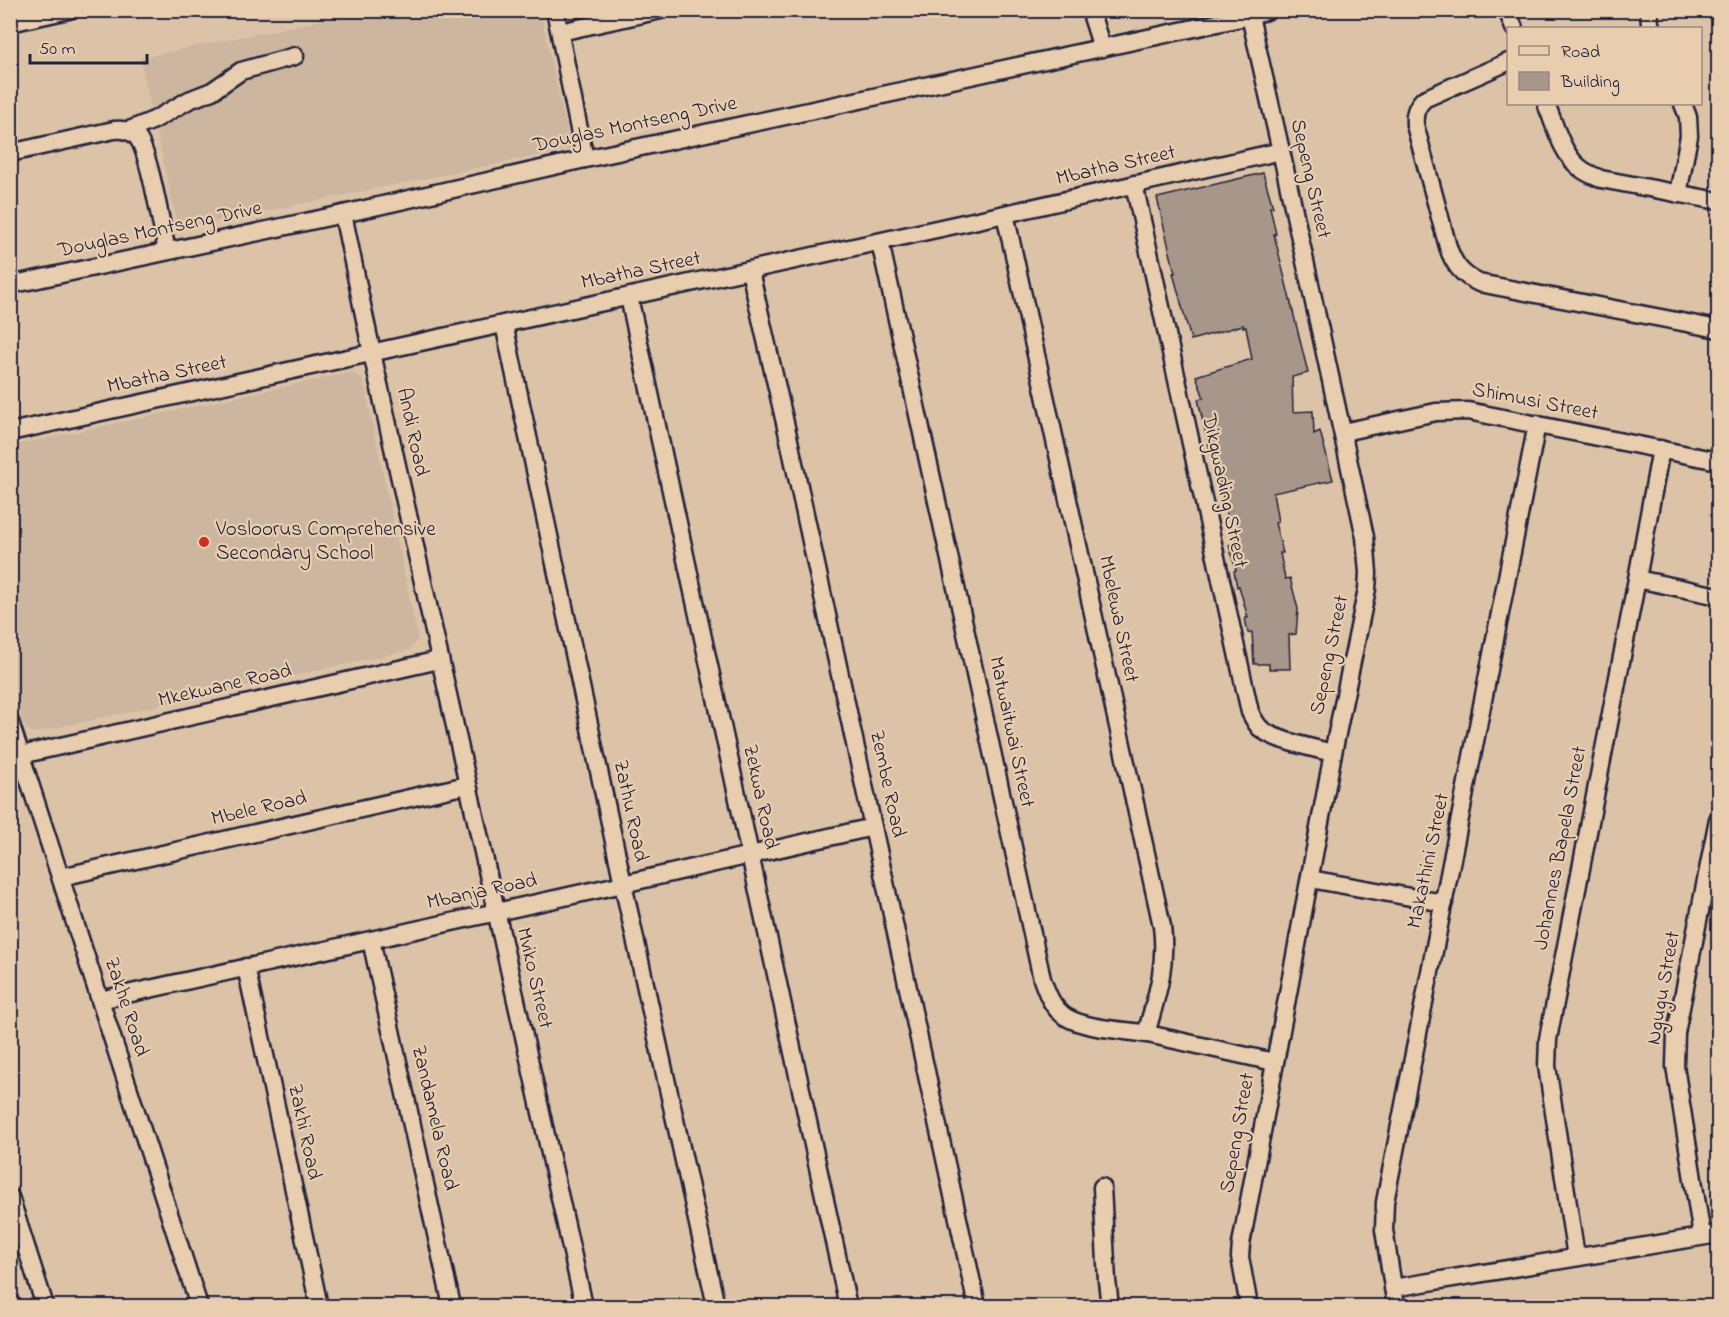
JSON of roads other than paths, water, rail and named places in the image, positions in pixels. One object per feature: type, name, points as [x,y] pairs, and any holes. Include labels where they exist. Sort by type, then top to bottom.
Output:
[{"type":"street","points":[[10,23],[69,10]]},
{"type":"street","points":[[555,10],[585,159]]},
{"type":"street","points":[[560,32],[661,10]]},
{"type":"street","points":[[1089,10],[1102,48]]},
{"type":"street","name":"Douglas Montseng Drive","points":[[10,285],[1269,10]]},
{"type":"street","points":[[1507,10],[1514,27]]},
{"type":"street","points":[[1649,10],[1652,27]]},
{"type":"street","name":"Sepeng Street","points":[[1241,15],[1281,151],[1365,537],[1368,573],[1367,589],[1333,753],[1240,1249],[1246,1306]]},
{"type":"street","points":[[127,131],[212,91],[242,70],[295,56]]},
{"type":"street","points":[[1507,63],[1430,96],[1420,104],[1415,115],[1415,125],[1448,247],[1458,269],[1479,283],[1719,329]]},
{"type":"street","points":[[1546,105],[1566,150],[1581,169],[1601,179],[1719,201]]},
{"type":"street","points":[[1678,194],[1689,136],[1688,117],[1683,105]]},
{"type":"street","points":[[10,153],[114,130],[127,131],[137,137],[145,153],[167,251]]},
{"type":"street","name":"Mbatha Street","points":[[10,432],[880,242],[1281,151]]},
{"type":"street","name":"Dikgwading Street","points":[[1134,184],[1250,712],[1258,725],[1266,732],[1333,753]]},
{"type":"street","name":"Andi Road","points":[[343,214],[439,660]]},
{"type":"street","name":"Mbelewa Street","points":[[1005,214],[1162,926],[1164,945],[1162,974],[1146,1034]]},
{"type":"street","name":"Matwaitwai Street","points":[[880,242],[1042,979],[1054,1006],[1069,1018],[1080,1023],[1146,1034],[1274,1062]]},
{"type":"street","name":"Zembe Road","points":[[750,270],[977,1306]]},
{"type":"street","name":"Zekwa Road","points":[[629,297],[848,1306]]},
{"type":"street","name":"Zathu Road","points":[[504,324],[623,884],[716,1306]]},
{"type":"street","name":"Shimusi Street","points":[[1342,432],[1446,411],[1467,411],[1719,461]]},
{"type":"street","name":"Makathini Street","points":[[1396,1306],[1384,1230],[1385,1202],[1537,424]]},
{"type":"street","name":"Johannes Bapela Street","points":[[1576,1257],[1546,1051],[1661,449]]},
{"type":"street","points":[[1637,579],[1719,596]]},
{"type":"street","name":"Mkekwane Road","points":[[21,755],[439,660]]},
{"type":"street","name":"Mviko Street","points":[[439,660],[584,1306]]},
{"type":"street","name":"Zakhe Road","points":[[10,722],[200,1306]]},
{"type":"street","name":"Mbele Road","points":[[61,877],[467,785]]},
{"type":"street","name":"Ngugu Street","points":[[1710,1235],[1674,1053],[1676,1033],[1719,819]]},
{"type":"street","name":"Mbanja Road","points":[[100,1000],[873,827]]},
{"type":"street","points":[[1310,879],[1443,903]]},
{"type":"street","name":"Zandamela Road","points":[[371,940],[452,1306]]},
{"type":"street","name":"Zakhi Road","points":[[246,968],[319,1306]]},
{"type":"street","points":[[1102,1187],[1110,1306]]},
{"type":"street","points":[[10,1197],[45,1306]]},
{"type":"street","points":[[1393,1288],[1710,1235]]},
{"type":"place","name":"Vosloorus Comprehensive Secondary School","points":[[204,542]]}]
